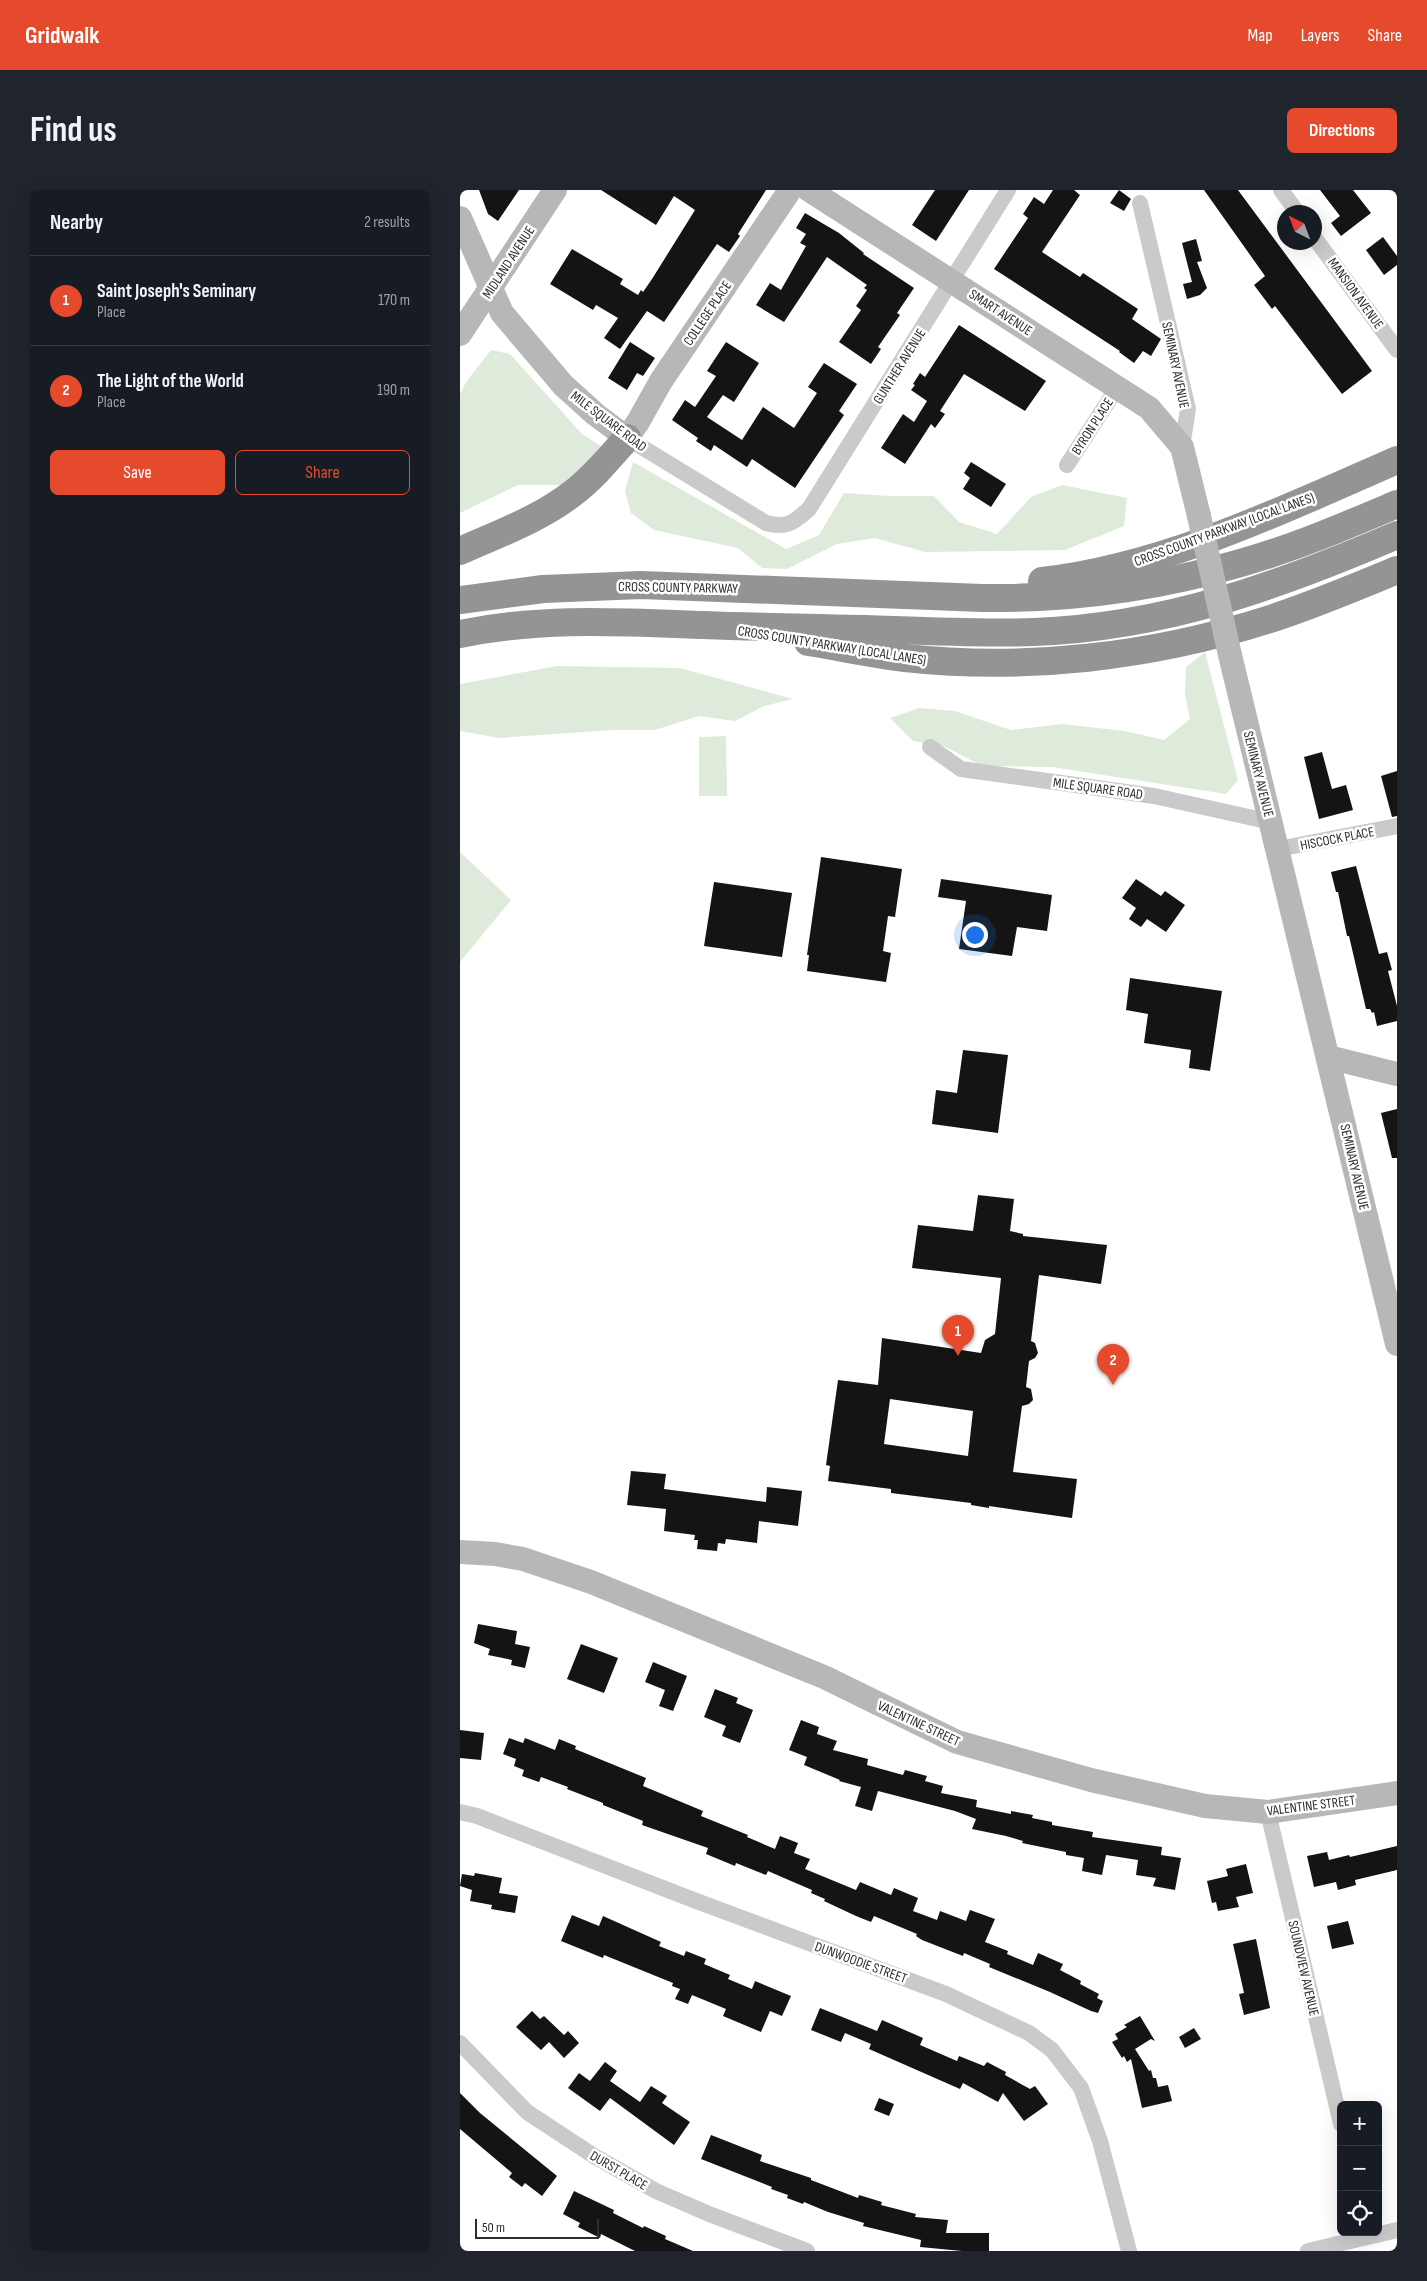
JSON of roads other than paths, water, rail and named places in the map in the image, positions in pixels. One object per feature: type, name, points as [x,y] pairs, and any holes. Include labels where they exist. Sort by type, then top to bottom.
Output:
[{"type":"highway","points":[[460,551],[519,525],[562,501],[588,481],[627,438]]},
{"type":"highway","name":"CROSS COUNTY PARKWAY (LOCAL LANES)","points":[[896,594],[1047,580],[1137,562],[1258,520],[1397,460]]},
{"type":"highway","points":[[896,594],[982,598],[1035,598],[1088,594],[1162,582],[1238,564],[1320,535],[1397,504]]},
{"type":"highway","points":[[460,634],[514,625],[551,622],[625,621],[975,633],[1037,632],[1097,626],[1158,616],[1248,594],[1305,574],[1397,535]]},
{"type":"highway","name":"CROSS COUNTY PARKWAY (LOCAL LANES)","points":[[703,625],[904,658],[995,662],[1056,660],[1147,649],[1236,629],[1324,600],[1397,570]]},
{"type":"highway","name":"CROSS COUNTY PARKWAY","points":[[460,600],[543,589],[641,584],[896,594]]},
{"type":"street","name":"MIDLAND AVENUE","points":[[460,334],[555,190]]},
{"type":"street","name":"COLLEGE PLACE","points":[[627,438],[661,381],[790,190]]},
{"type":"street","name":"SMART AVENUE","points":[[809,190],[1149,408],[1182,447]]},
{"type":"street","name":"GUNTHER AVENUE","points":[[776,526],[793,523],[809,509],[953,281],[1008,190]]},
{"type":"street","points":[[1281,190],[1292,205]]},
{"type":"street","name":"SEMINARY AVENUE","points":[[1140,202],[1188,409],[1182,447],[1230,655],[1397,1344]]},
{"type":"street","name":"MILE SQUARE ROAD","points":[[460,218],[502,313],[549,370],[578,400],[627,438],[766,523],[776,526]]},
{"type":"street","name":"MANSION AVENUE","points":[[1322,247],[1397,350]]},
{"type":"street","name":"BYRON PLACE","points":[[1067,465],[1118,388]]},
{"type":"street","name":"MILE SQUARE ROAD","points":[[930,747],[961,769],[1154,796],[1271,822]]},
{"type":"street","name":"HISCOCK PLACE","points":[[1278,849],[1397,826]]},
{"type":"street","points":[[1328,1058],[1397,1074]]},
{"type":"street","name":"VALENTINE STREET","points":[[460,1552],[495,1554],[523,1559],[591,1582],[824,1677],[957,1742],[1091,1780],[1205,1806],[1268,1812],[1397,1793]]},
{"type":"street","name":"DUNWOODIE STREET","points":[[460,1812],[477,1816],[691,1899],[946,1994],[1029,2033],[1052,2050],[1081,2088],[1100,2141],[1129,2251]]},
{"type":"street","name":"SOUNDVIEW AVENUE","points":[[1268,1812],[1337,2107]]},
{"type":"street","name":"DURST PLACE","points":[[460,2043],[527,2112],[594,2156],[665,2195],[709,2214],[808,2251]]},
{"type":"street","points":[[1308,2251],[1368,2240],[1397,2230]]},
{"type":"place","name":"Saint Joseph's Seminary","points":[[958,1356]]},
{"type":"place","name":"The Light of the World","points":[[1113,1385]]}]
